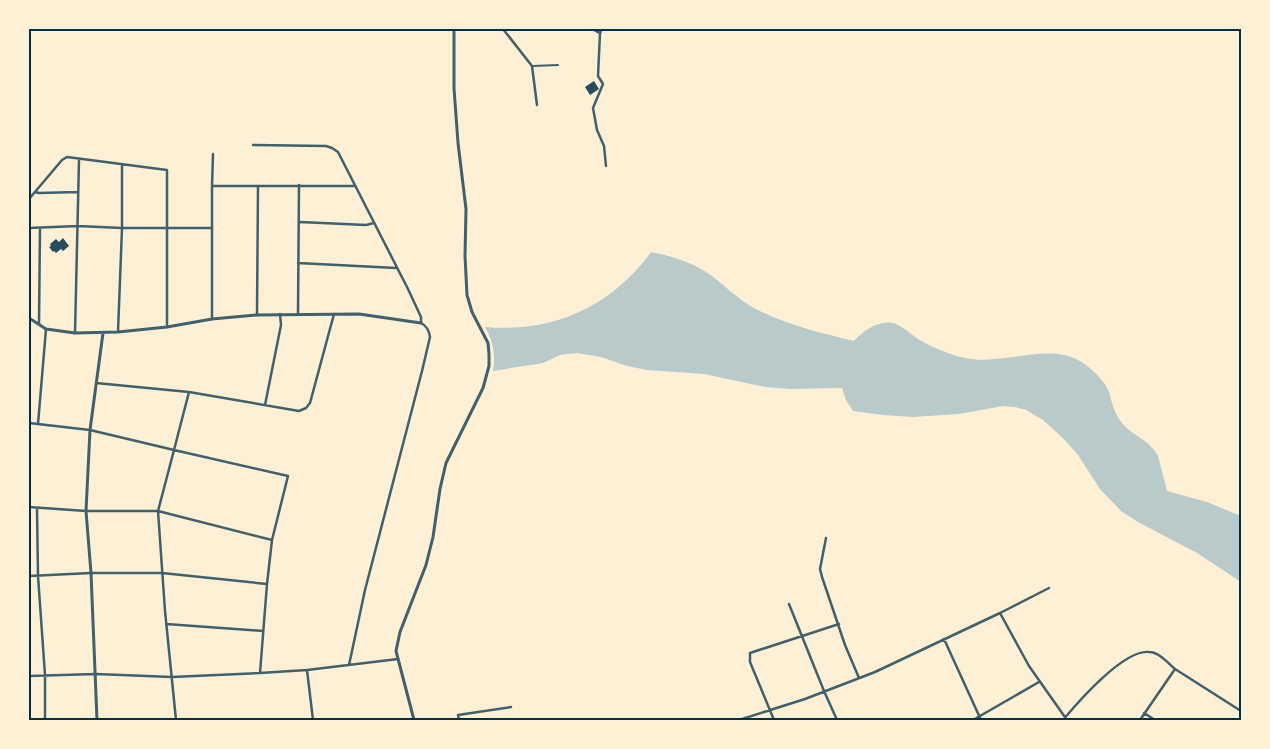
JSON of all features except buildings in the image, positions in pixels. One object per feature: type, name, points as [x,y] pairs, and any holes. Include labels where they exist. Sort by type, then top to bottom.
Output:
[{"type":"street","points":[[414,720],[396,651],[400,632],[426,565],[446,463],[483,388],[490,354],[488,343],[472,312],[467,295],[465,256],[466,209],[454,88],[454,29]]},
{"type":"street","points":[[503,29],[532,66],[537,105]]},
{"type":"street","points":[[593,29],[600,33]]},
{"type":"street","points":[[602,29],[600,33],[598,76],[603,84],[593,108],[604,146],[606,166]]},
{"type":"street","points":[[532,66],[558,65]]},
{"type":"street","points":[[253,145],[326,146],[338,152],[421,317],[421,322]]},
{"type":"street","points":[[212,319],[213,154]]},
{"type":"street","points":[[29,199],[62,160],[67,157],[167,170],[167,327]]},
{"type":"street","points":[[75,333],[79,159]]},
{"type":"street","points":[[118,332],[122,228],[122,165]]},
{"type":"street","points":[[298,314],[300,185]]},
{"type":"street","points":[[212,186],[355,186]]},
{"type":"street","points":[[257,315],[258,186]]},
{"type":"street","points":[[34,192],[40,194],[78,192]]},
{"type":"street","points":[[300,222],[366,225],[374,223]]},
{"type":"street","points":[[29,228],[78,226],[212,228]]},
{"type":"street","points":[[40,228],[40,324]]},
{"type":"street","points":[[298,263],[397,268]]},
{"type":"street","points":[[29,318],[46,329],[75,333],[118,332],[167,327],[212,319],[280,314],[358,314],[421,322],[428,328],[430,337],[367,581],[349,665]]},
{"type":"street","points":[[265,405],[281,325],[280,314]]},
{"type":"street","points":[[96,383],[189,392],[299,411],[310,403],[334,314]]},
{"type":"street","points":[[38,424],[46,329]]},
{"type":"street","points":[[97,720],[91,573],[86,511],[90,430],[103,333]]},
{"type":"street","points":[[176,720],[166,624],[158,510],[189,392]]},
{"type":"street","points":[[29,423],[90,430],[288,476],[272,540],[260,673]]},
{"type":"street","points":[[29,507],[86,511],[158,510],[272,540]]},
{"type":"street","points":[[37,508],[38,576],[45,675],[45,720]]},
{"type":"street","points":[[826,538],[820,568],[822,578],[858,678]]},
{"type":"street","points":[[29,576],[91,573],[162,573],[267,584]]},
{"type":"street","points":[[739,720],[824,692],[858,678],[1000,613],[1049,588]]},
{"type":"street","points":[[789,604],[837,720]]},
{"type":"street","points":[[1000,613],[1028,666],[1065,720],[1096,683],[1140,653],[1149,652],[1156,653],[1174,669],[1241,711]]},
{"type":"street","points":[[166,624],[263,631]]},
{"type":"street","points":[[774,720],[750,662],[750,654],[839,624]]},
{"type":"street","points":[[944,639],[982,720]]},
{"type":"street","points":[[29,676],[96,674],[172,677],[260,673],[307,670],[398,659]]},
{"type":"street","points":[[1140,720],[1174,669]]},
{"type":"street","points":[[307,670],[313,720]]},
{"type":"street","points":[[973,720],[1040,682]]},
{"type":"street","points":[[459,720],[458,715],[511,706]]},
{"type":"street","points":[[1144,713],[1155,720]]},
{"type":"shaded area","points":[[651,252],[675,258],[698,267],[736,296],[764,313],[828,335],[854,341],[874,326],[892,323],[933,347],[965,358],[979,360],[1052,354],[1065,355],[1078,360],[1091,369],[1107,387],[1115,412],[1122,423],[1155,451],[1167,491],[1207,502],[1241,516],[1241,582],[1197,553],[1121,511],[1100,489],[1078,455],[1064,439],[1043,420],[1026,410],[1003,406],[959,414],[913,417],[883,415],[853,411],[846,400],[842,388],[790,389],[765,387],[704,374],[647,370],[627,366],[601,357],[577,353],[560,355],[543,363],[493,371],[493,348],[485,327],[510,328],[534,326],[578,312],[618,288]]}]
